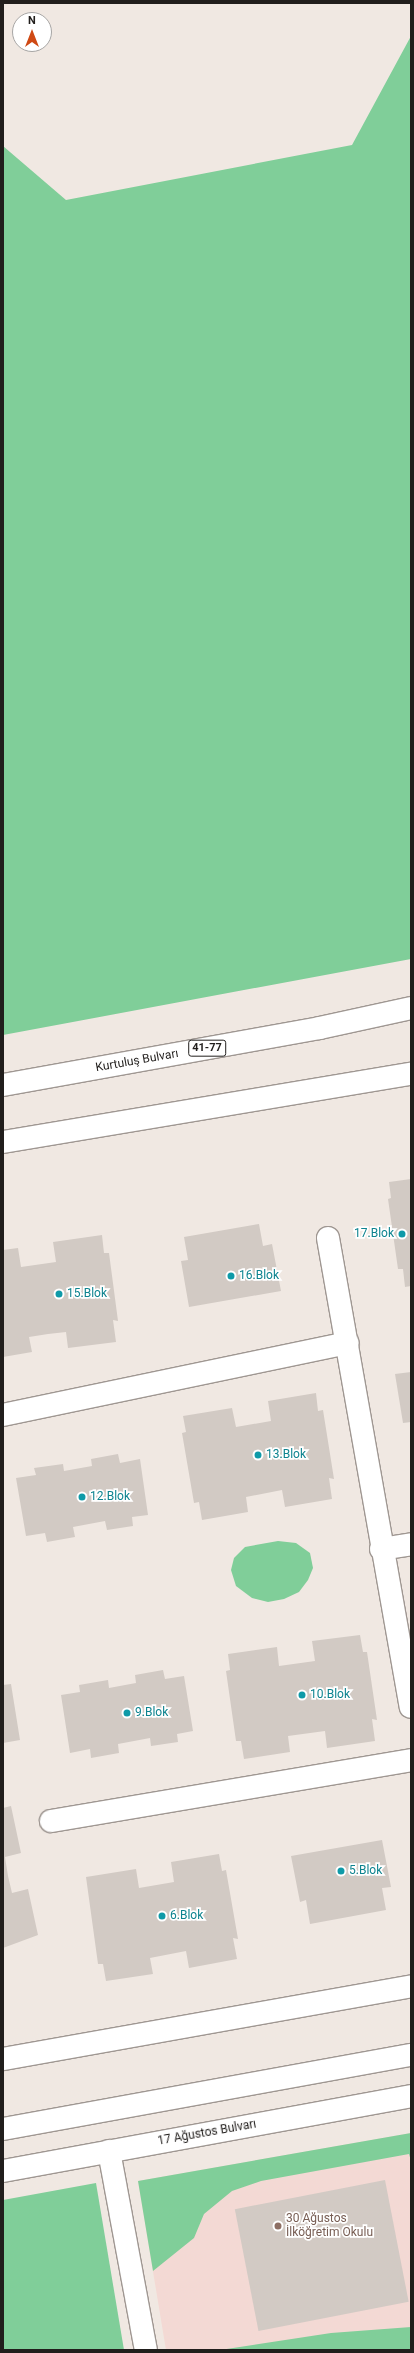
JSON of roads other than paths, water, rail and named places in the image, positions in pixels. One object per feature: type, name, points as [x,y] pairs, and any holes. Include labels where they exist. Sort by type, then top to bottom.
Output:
[{"type":"main road","name":"Kurtuluş Bulvarı","points":[[3,1085],[320,1028],[411,1008]]},
{"type":"main road","points":[[3,1142],[411,1074]]},
{"type":"main road","points":[[328,1238],[348,1343],[382,1549],[411,1707]]},
{"type":"main road","points":[[3,1415],[348,1343]]},
{"type":"main road","points":[[382,1549],[411,1544]]},
{"type":"main road","points":[[51,1821],[411,1760]]},
{"type":"main road","points":[[3,2059],[411,1986]]},
{"type":"main road","points":[[3,2129],[411,2055]]},
{"type":"main road","name":"17 Ağustos Bulvarı","points":[[3,2171],[411,2096]]},
{"type":"main road","points":[[109,2151],[146,2350]]},
{"type":"place","name":"17.Blok","points":[[402,1234]]},
{"type":"place","name":"16.Blok","points":[[231,1276]]},
{"type":"place","name":"15.Blok","points":[[59,1294]]},
{"type":"place","name":"13.Blok","points":[[258,1455]]},
{"type":"place","name":"12.Blok","points":[[82,1497]]},
{"type":"place","name":"10.Blok","points":[[302,1695]]},
{"type":"place","name":"9.Blok","points":[[127,1713]]},
{"type":"place","name":"5.Blok","points":[[341,1871]]},
{"type":"place","name":"6.Blok","points":[[162,1916]]},
{"type":"place","name":"30 Ağustos İlköğretim Okulu","points":[[278,2226]]}]
